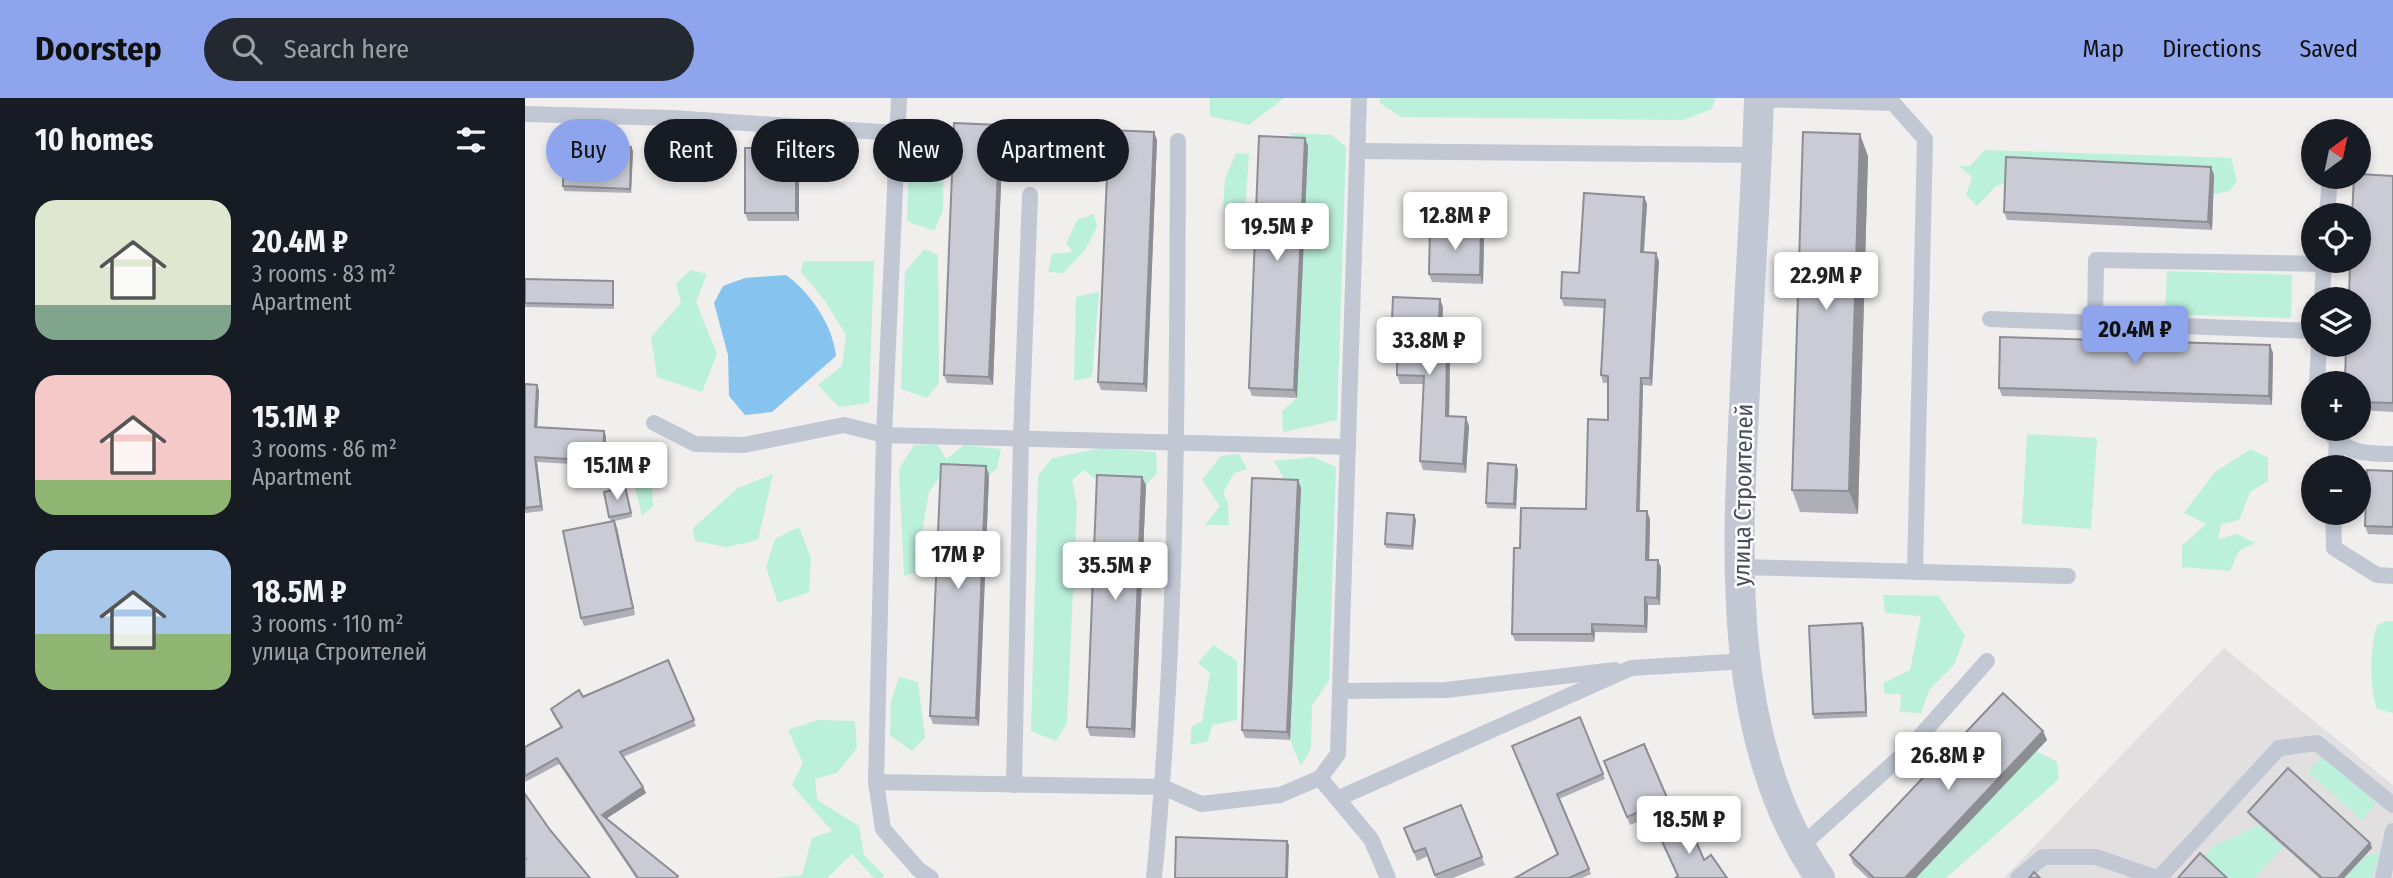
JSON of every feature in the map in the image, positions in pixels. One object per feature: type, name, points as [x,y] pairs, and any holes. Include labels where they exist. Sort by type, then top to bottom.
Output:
[{"type":"street","name":"улица Строителей","points":[[1759,98],[1744,410],[1740,567],[1746,661],[1764,757],[1800,848],[1820,878]]},
{"type":"lane","points":[[897,119],[899,98]]},
{"type":"lane","points":[[876,782],[1163,787],[1201,804],[1280,795],[1320,778],[1338,754],[1359,98]]},
{"type":"lane","points":[[1759,98],[1893,103],[1925,139],[1915,572]]},
{"type":"lane","points":[[525,114],[672,118],[873,131]]},
{"type":"lane","points":[[1154,878],[1163,787],[1176,443],[1178,141]]},
{"type":"lane","points":[[1358,151],[1757,155]]},
{"type":"lane","points":[[894,182],[884,435],[876,782],[883,829],[918,869],[931,878]]},
{"type":"lane","points":[[1014,786],[1021,438],[1030,195]]},
{"type":"lane","points":[[2095,322],[2096,260],[2301,263]]},
{"type":"lane","points":[[1990,318],[2301,331]]},
{"type":"lane","points":[[655,422],[695,444],[744,445],[844,425],[884,435],[1349,447]]},
{"type":"lane","points":[[2336,455],[2337,443],[2367,454],[2393,454]]},
{"type":"lane","points":[[2333,525],[2334,548],[2377,575],[2393,576]]},
{"type":"lane","points":[[1740,567],[2068,576]]},
{"type":"lane","points":[[1340,691],[1446,690],[1631,668],[1746,661]]},
{"type":"lane","points":[[1800,848],[1907,751],[1987,661]]},
{"type":"lane","points":[[1339,798],[1631,668]]},
{"type":"lane","points":[[2018,878],[2043,857],[2096,857],[2158,878],[2279,748],[2317,743],[2393,805]]},
{"type":"lane","points":[[1320,778],[1371,839],[1388,878]]},
{"type":"lane","points":[[2382,878],[2393,831]]},
{"type":"shaded area","points":[[2224,648],[2393,785],[2393,878],[2004,878]]},
{"type":"green space","points":[[1210,98],[1284,98],[1249,125],[1210,116]]},
{"type":"green space","points":[[1380,98],[1715,98],[1712,109],[1683,120],[1401,117],[1380,103]]},
{"type":"green space","points":[[1288,133],[1332,135],[1346,147],[1337,420],[1283,432],[1282,411],[1297,398],[1308,146]]},
{"type":"green space","points":[[1985,150],[2231,158],[2237,180],[2230,191],[2213,194],[2214,175],[2009,181],[1996,186],[1977,206],[1966,195],[1972,177],[1959,166],[1970,166]]},
{"type":"green space","points":[[1236,153],[1249,154],[1245,210],[1223,209],[1225,179]]},
{"type":"green space","points":[[908,182],[943,182],[943,210],[934,231],[907,221]]},
{"type":"green space","points":[[1094,214],[1097,227],[1085,250],[1063,273],[1048,272],[1052,254],[1073,252],[1066,244],[1077,220]]},
{"type":"green space","points":[[924,249],[938,255],[939,383],[927,398],[901,389],[905,272]]},
{"type":"green space","points":[[804,261],[874,261],[869,403],[839,407],[818,385],[842,366],[846,335],[825,301],[801,272]]},
{"type":"green space","points":[[691,270],[707,274],[696,302],[717,354],[702,392],[657,377],[651,337],[681,303],[676,284]]},
{"type":"green space","points":[[2167,271],[2292,275],[2291,318],[2165,314]]},
{"type":"green space","points":[[1099,292],[1092,377],[1074,381],[1076,297]]},
{"type":"green space","points":[[2027,434],[2097,438],[2091,529],[2022,524]]},
{"type":"green space","points":[[937,444],[946,459],[964,445],[1001,449],[997,468],[989,475],[943,472],[929,492],[915,573],[904,576],[899,469],[914,445]]},
{"type":"green space","points":[[1101,448],[1156,452],[1157,473],[1146,485],[1100,483],[1084,470],[1072,480],[1077,504],[1067,723],[1056,741],[1031,731],[1038,476],[1052,458]]},
{"type":"green space","points":[[2251,449],[2268,458],[2268,481],[2250,492],[2239,520],[2221,524],[2218,539],[2237,534],[2255,543],[2239,551],[2230,571],[2182,567],[2182,546],[2206,524],[2184,513],[2215,472]]},
{"type":"green space","points":[[1239,454],[1247,469],[1234,473],[1223,493],[1228,503],[1229,525],[1205,525],[1220,506],[1202,480],[1221,456]]},
{"type":"green space","points":[[1313,457],[1336,467],[1329,681],[1312,705],[1311,749],[1301,766],[1290,740],[1301,488],[1289,488],[1274,461]]},
{"type":"green space","points":[[635,466],[651,469],[653,506],[642,515],[634,484]]},
{"type":"green space","points":[[773,474],[758,540],[727,547],[695,541],[693,528],[738,488]]},
{"type":"green space","points":[[799,527],[811,558],[809,592],[778,603],[766,567],[775,539]]},
{"type":"green space","points":[[1883,595],[1939,596],[1965,636],[1954,665],[1929,690],[1921,713],[1900,712],[1901,694],[1885,694],[1883,683],[1910,670],[1921,616],[1885,613]]},
{"type":"green space","points":[[2393,621],[2393,713],[2377,709],[2371,667],[2377,625]]},
{"type":"green space","points":[[1213,645],[1237,661],[1237,720],[1212,725],[1208,741],[1190,745],[1192,726],[1202,722],[1210,673],[1198,663]]},
{"type":"green space","points":[[899,677],[918,682],[925,738],[912,751],[890,735],[891,701]]},
{"type":"green space","points":[[818,720],[855,721],[857,748],[837,773],[815,779],[817,800],[859,826],[864,855],[884,875],[882,878],[874,878],[852,854],[827,878],[776,878],[802,875],[812,838],[832,831],[792,785],[803,763],[788,730]]},
{"type":"green space","points":[[2036,751],[2057,762],[2059,779],[1946,878],[1916,878]]},
{"type":"green space","points":[[2322,757],[2376,803],[2362,820],[2308,772]]},
{"type":"green space","points":[[2259,825],[2283,847],[2255,878],[2224,878],[2202,858],[2212,847]]},
{"type":"green space","points":[[2380,852],[2372,878],[2344,878],[2363,857]]},
{"type":"water","points":[[786,275],[804,291],[819,311],[830,333],[836,356],[772,412],[745,415],[729,396],[728,355],[714,303],[723,286],[745,278]]},
{"type":"building","points":[[963,123],[977,124],[977,182],[998,182],[989,377],[944,375],[952,182],[963,182]]},
{"type":"building","points":[[1129,131],[1154,132],[1144,384],[1098,382],[1107,182],[1129,182]]},
{"type":"building","points":[[1803,132],[1860,134],[1849,491],[1792,490]]},
{"type":"building","points":[[1259,136],[1305,138],[1294,390],[1249,388]]},
{"type":"building","points":[[631,147],[630,189],[563,186],[563,182],[630,182]]},
{"type":"building","points":[[745,148],[751,148],[751,182],[796,182],[796,213],[745,213]]},
{"type":"building","points":[[2006,157],[2211,167],[2208,222],[2004,212]]},
{"type":"building","points":[[2371,175],[2393,176],[2393,403],[2371,402],[2371,371],[2345,371],[2346,357],[2371,357],[2371,287],[2349,287],[2350,273],[2371,273],[2371,203],[2353,203],[2353,189],[2371,189]]},
{"type":"building","points":[[1584,193],[1644,197],[1641,252],[1656,253],[1650,378],[1641,378],[1637,511],[1647,511],[1646,560],[1658,560],[1657,598],[1645,597],[1645,626],[1592,624],[1592,634],[1512,634],[1514,548],[1520,548],[1521,508],[1586,509],[1588,419],[1608,420],[1608,376],[1601,375],[1605,300],[1561,298],[1562,272],[1579,273]]},
{"type":"building","points":[[1430,228],[1481,229],[1480,275],[1429,274]]},
{"type":"building","points":[[525,279],[613,281],[613,305],[525,303]]},
{"type":"building","points":[[1393,297],[1440,299],[1438,344],[1447,344],[1446,416],[1466,417],[1463,464],[1420,461],[1424,376],[1397,375],[1398,320],[1392,320]]},
{"type":"building","points":[[2000,337],[2270,345],[2269,396],[1999,388]]},
{"type":"building","points":[[525,384],[537,385],[535,427],[604,431],[603,461],[535,457],[541,506],[525,508]]},
{"type":"building","points":[[1488,463],[1516,465],[1514,504],[1486,503]]},
{"type":"building","points":[[941,464],[986,466],[976,718],[930,716]]},
{"type":"building","points":[[2371,470],[2393,471],[2393,527],[2365,526],[2371,525]]},
{"type":"building","points":[[1097,475],[1142,477],[1132,729],[1087,727]]},
{"type":"building","points":[[1252,478],[1298,480],[1287,732],[1242,730]]},
{"type":"building","points":[[625,487],[631,513],[609,517],[604,492]]},
{"type":"building","points":[[1387,513],[1414,515],[1412,546],[1385,544]]},
{"type":"building","points":[[614,521],[633,608],[581,618],[563,531]]},
{"type":"building","points":[[1862,623],[1866,712],[1813,714],[1809,626]]},
{"type":"building","points":[[668,660],[694,720],[620,752],[643,787],[602,815],[678,876],[638,878],[557,758],[525,776],[525,747],[562,727],[551,709],[579,690],[583,697]]},
{"type":"building","points":[[2003,693],[2043,731],[1905,878],[1874,878],[1850,855]]},
{"type":"building","points":[[1580,717],[1603,774],[1557,794],[1589,869],[1569,878],[1515,878],[1558,854],[1512,746]]},
{"type":"building","points":[[1644,744],[1668,800],[1627,817],[1604,761]]},
{"type":"building","points":[[2288,768],[2370,843],[2338,878],[2322,878],[2248,812]]},
{"type":"building","points":[[525,794],[550,830],[590,878],[525,878]]},
{"type":"building","points":[[1461,805],[1482,857],[1435,875],[1425,848],[1414,852],[1404,828]]},
{"type":"building","points":[[1689,825],[1704,860],[1711,855],[1727,878],[1675,878],[1678,876],[1660,837]]},
{"type":"building","points":[[1176,837],[1287,841],[1286,878],[1175,878]]},
{"type":"building","points":[[2200,853],[2227,878],[2178,878]]},
{"type":"building","points":[[2034,872],[2040,878],[2029,878]]}]
